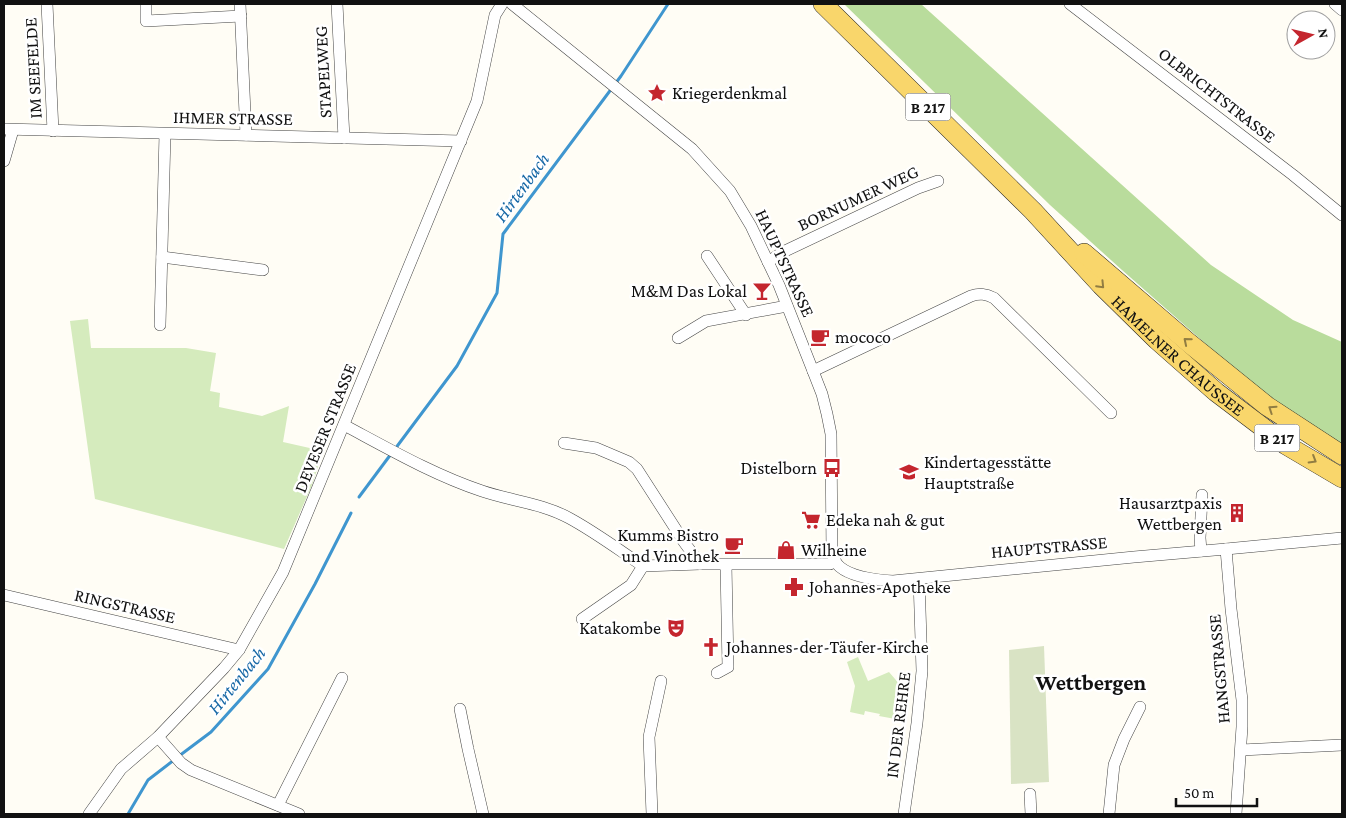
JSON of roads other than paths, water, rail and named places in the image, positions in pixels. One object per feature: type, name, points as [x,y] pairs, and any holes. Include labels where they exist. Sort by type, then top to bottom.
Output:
[{"type":"main road","name":"HAMELNER CHAUSSEE","points":[[823,4],[1033,211],[1101,285],[1157,340],[1216,392],[1286,445],[1342,478]]},
{"type":"main road","name":"HAMELNER CHAUSSEE","points":[[1033,211],[1267,406],[1342,455]]},
{"type":"street","name":"IM SEEFELDE","points":[[47,4],[53,130]]},
{"type":"street","points":[[146,4],[146,21],[240,16]]},
{"type":"street","points":[[240,4],[246,135]]},
{"type":"street","name":"STAPELWEG","points":[[337,4],[344,138]]},
{"type":"street","name":"DEVESER STRASSE","points":[[90,814],[121,769],[158,737],[239,650],[286,566],[477,101],[495,15],[502,4]]},
{"type":"street","name":"HAUPTSTRASSE","points":[[512,4],[525,8],[621,92],[692,149],[730,190],[751,226],[787,306],[825,407],[831,434],[832,554],[834,561],[839,567],[851,574],[893,581],[1342,538]]},
{"type":"street","name":"OLBRICHTSTRASSE","points":[[1070,4],[1293,175],[1342,215]]},
{"type":"street","points":[[1335,4],[1342,10]]},
{"type":"street","name":"IHMER STRASSE","points":[[9,130],[461,141]]},
{"type":"street","points":[[4,161],[9,130]]},
{"type":"street","points":[[160,325],[165,134]]},
{"type":"street","name":"BORNUMER WEG","points":[[768,262],[782,252],[918,188],[938,181]]},
{"type":"street","points":[[707,256],[746,314]]},
{"type":"street","points":[[162,257],[263,270]]},
{"type":"street","points":[[813,371],[972,296],[986,294],[994,298],[1111,413]]},
{"type":"street","points":[[678,338],[706,321],[787,306]]},
{"type":"street","points":[[344,425],[389,449],[483,492],[548,508],[569,517],[643,566],[830,564],[834,561]]},
{"type":"street","points":[[564,443],[596,448],[628,462],[637,469],[700,564]]},
{"type":"street","points":[[1201,551],[1202,495]]},
{"type":"street","name":"HANGSTRASSE","points":[[1226,550],[1242,700],[1241,750],[1236,814]]},
{"type":"street","points":[[716,672],[728,667],[726,565]]},
{"type":"street","points":[[582,619],[631,585],[643,566]]},
{"type":"street","name":"IN DER REHRE","points":[[904,814],[917,723],[922,670],[919,579]]},
{"type":"street","name":"RINGSTRASSE","points":[[4,595],[239,650]]},
{"type":"street","points":[[278,805],[342,678]]},
{"type":"street","points":[[652,814],[649,737],[661,681]]},
{"type":"street","points":[[1109,814],[1114,765],[1124,739],[1140,707]]},
{"type":"street","points":[[460,709],[483,814]]},
{"type":"street","points":[[158,737],[191,770],[299,814]]},
{"type":"street","points":[[1241,750],[1342,745]]},
{"type":"street","points":[[1030,794],[1031,814]]},
{"type":"waterway","name":"Hirtenbach","points":[[395,449],[457,366],[497,293],[503,234],[621,76],[668,4]]},
{"type":"waterway","name":"Hirtenbach","points":[[359,497],[391,454]]},
{"type":"waterway","name":"Hirtenbach","points":[[179,756],[211,732],[268,669],[315,584],[351,513]]},
{"type":"waterway","name":"Hirtenbach","points":[[128,814],[148,780],[174,760]]},
{"type":"place","name":"Kriegerdenkmal","points":[[657,93]]},
{"type":"place","name":"M&M Das Lokal","points":[[762,291]]},
{"type":"place","name":"mococo","points":[[820,337]]},
{"type":"place","name":"Distelborn","points":[[832,468]]},
{"type":"place","name":"Kindertagesstätte Hauptstraße","points":[[909,472]]},
{"type":"place","name":"Hausarztpaxis Wettbergen","points":[[1237,513]]},
{"type":"place","name":"Edeka nah & gut","points":[[811,520]]},
{"type":"place","name":"Kumms Bistro und Vinothek","points":[[734,545]]},
{"type":"place","name":"Wilheine","points":[[786,550]]},
{"type":"place","name":"Johannes-Apotheke","points":[[794,587]]},
{"type":"place","name":"Katakombe","points":[[676,628]]},
{"type":"place","name":"Johannes-der-Täufer-Kirche","points":[[711,647]]},
{"type":"district","name":"Wettbergen","points":[[1091,682]]}]
